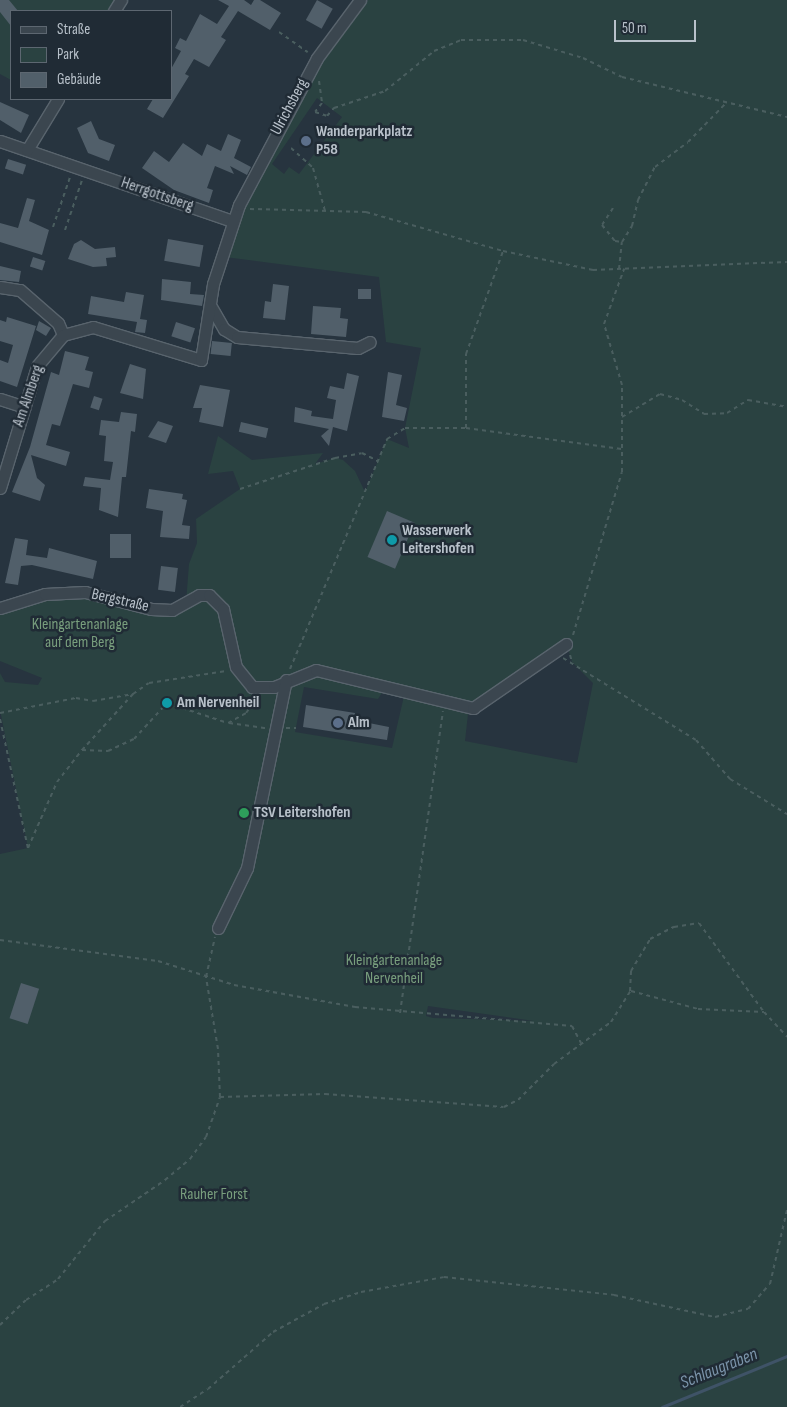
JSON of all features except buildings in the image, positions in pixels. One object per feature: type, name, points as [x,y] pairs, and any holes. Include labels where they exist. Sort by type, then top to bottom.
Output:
[{"type":"street","name":"Ulrichsberg","points":[[232,221],[315,61],[360,0]]},
{"type":"street","points":[[27,150],[57,100]]},
{"type":"street","name":"Herrgottsberg","points":[[0,141],[232,221]]},
{"type":"street","points":[[0,287],[20,290],[58,323],[63,334],[93,327],[201,360],[210,305],[232,221],[248,209]]},
{"type":"street","points":[[210,305],[224,329],[237,337],[358,348],[370,342]]},
{"type":"street","name":"Am Almberg","points":[[0,488],[37,366],[63,334]]},
{"type":"street","points":[[0,399],[25,407]]},
{"type":"street","name":"Bergstraße","points":[[0,608],[45,594],[85,592],[151,609],[172,610],[200,595],[210,595],[223,609],[237,670]]},
{"type":"street","points":[[237,670],[252,687],[267,689],[286,680],[316,670],[444,703],[473,708],[566,644]]},
{"type":"street","points":[[218,928],[247,868],[286,680]]},
{"type":"street","points":[[378,699],[385,688]]},
{"type":"path","points":[[278,32],[315,61],[314,73],[322,86],[322,103],[315,112],[327,116],[334,108],[385,90],[434,51],[461,40],[523,40],[583,58],[622,77],[787,117]]},
{"type":"path","points":[[620,269],[622,242],[632,226],[638,200],[655,167],[671,151],[688,142],[726,102]]},
{"type":"path","points":[[291,148],[313,168],[325,211]]},
{"type":"path","points":[[53,227],[74,167]]},
{"type":"path","points":[[65,230],[85,171]]},
{"type":"path","points":[[614,208],[602,225],[615,241],[622,242]]},
{"type":"path","points":[[248,209],[366,212],[503,251],[593,270],[787,262]]},
{"type":"path","points":[[466,428],[466,354],[503,251]]},
{"type":"path","points":[[566,644],[572,638],[604,538],[622,472],[622,385],[604,324],[624,269]]},
{"type":"path","points":[[622,417],[660,394],[682,400],[704,414],[726,413],[748,400],[787,408]]},
{"type":"path","points":[[286,680],[387,439],[405,428],[466,428],[622,449]]},
{"type":"path","points":[[240,489],[335,458],[362,453],[378,461]]},
{"type":"path","points":[[552,654],[572,662],[696,740],[730,779],[787,814]]},
{"type":"path","points":[[0,719],[28,848],[57,782],[82,750],[133,694],[150,682],[178,676],[237,670]]},
{"type":"path","points":[[0,713],[76,698],[93,701],[133,694]]},
{"type":"path","points":[[82,750],[117,749],[134,739],[167,703],[228,723],[276,729]]},
{"type":"path","points":[[400,1013],[444,703]]},
{"type":"path","points":[[228,723],[254,704]]},
{"type":"path","points":[[220,1096],[325,1094],[504,1106],[518,1100],[534,1081],[581,1043],[611,1022],[630,991],[631,971],[650,939],[674,926],[699,923],[764,1012],[787,1037]]},
{"type":"path","points":[[0,1325],[26,1300],[58,1279],[106,1221],[190,1159],[206,1137],[220,1096],[218,1048],[206,977],[218,928]]},
{"type":"path","points":[[0,940],[158,961],[206,977],[400,1013],[426,1016],[440,1012],[572,1026],[581,1043]]},
{"type":"path","points":[[630,991],[698,1009],[764,1012]]},
{"type":"path","points":[[180,1407],[208,1389],[273,1332],[324,1304],[361,1292],[444,1276],[614,1295],[715,1317],[748,1309],[770,1284],[787,1210]]},
{"type":"green space","points":[[0,0],[118,0],[112,10],[10,10],[10,79],[0,74]]},
{"type":"green space","points":[[368,0],[787,0],[787,1407],[0,1407],[0,854],[28,848],[0,710],[0,673],[5,682],[38,685],[42,678],[0,661],[0,608],[85,592],[151,609],[186,603],[189,564],[197,543],[196,519],[240,489],[233,471],[208,474],[218,436],[252,460],[323,453],[315,464],[335,458],[343,460],[355,471],[365,492],[387,439],[409,448],[405,428],[421,348],[386,342],[379,277],[225,257],[236,223],[287,120],[320,61]],"holes":[[[317,98],[342,117],[299,174],[289,167],[284,174],[272,164]],[[567,645],[572,662],[593,683],[577,763],[465,741],[468,714],[404,696],[392,748],[295,732],[304,687],[378,699],[385,688],[473,708]],[[428,1006],[534,1021],[433,1018],[426,1016]]]},
{"type":"waterway","name":"Schlaugraben","points":[[662,1407],[787,1356]]},
{"type":"place","name":"Wanderparkplatz P58","points":[[306,141]]},
{"type":"place","name":"Wasserwerk Leitershofen","points":[[392,540]]},
{"type":"place","name":"Am Nervenheil","points":[[167,703]]},
{"type":"place","name":"Alm","points":[[338,723]]},
{"type":"place","name":"TSV Leitershofen","points":[[244,813]]},
{"type":"park label","name":"Kleingartenanlage auf dem Berg","points":[[80,634]]},
{"type":"park label","name":"Kleingartenanlage Nervenheil","points":[[394,970]]},
{"type":"park label","name":"Rauher Forst","points":[[214,1195]]}]
